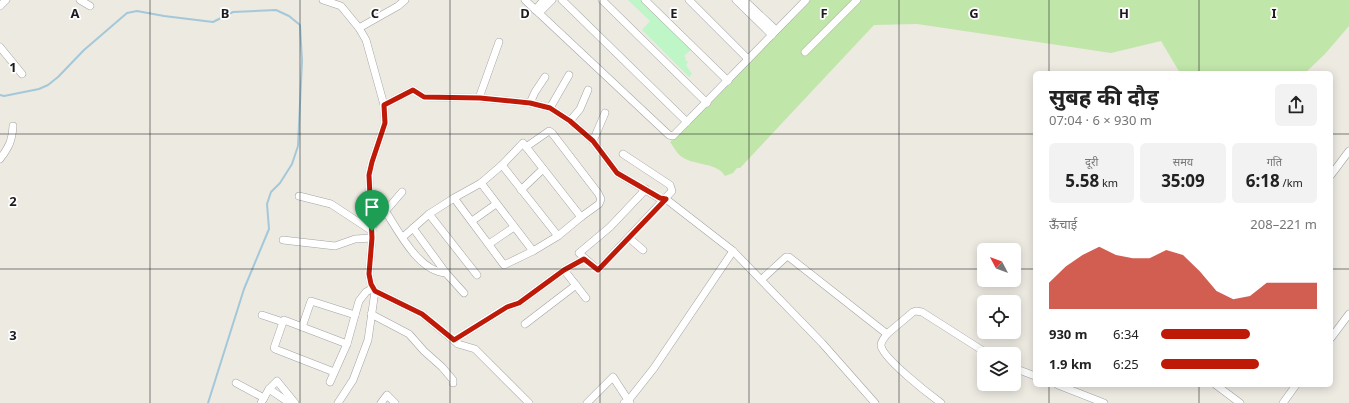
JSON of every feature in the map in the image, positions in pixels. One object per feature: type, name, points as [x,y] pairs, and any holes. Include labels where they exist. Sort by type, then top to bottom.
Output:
[{"type":"street","points":[[0,6],[6,0]]},
{"type":"street","points":[[80,0],[90,6]]},
{"type":"street","points":[[325,0],[341,6],[359,28],[366,40],[384,105],[385,123],[369,175],[372,232],[369,274],[374,289],[368,340],[354,380],[338,403]]},
{"type":"street","points":[[359,28],[398,6],[405,0]]},
{"type":"street","points":[[525,0],[669,135],[673,136],[774,33],[802,1]]},
{"type":"street","points":[[537,12],[544,0]]},
{"type":"street","points":[[537,12],[552,0]]},
{"type":"street","points":[[562,0],[687,122]]},
{"type":"street","points":[[602,0],[707,103]]},
{"type":"street","points":[[645,0],[728,81]]},
{"type":"street","points":[[689,0],[748,59]]},
{"type":"street","points":[[736,0],[774,33]]},
{"type":"street","points":[[744,0],[774,33]]},
{"type":"street","points":[[805,52],[857,0]]},
{"type":"street","points":[[480,98],[499,42]]},
{"type":"street","points":[[0,47],[22,74]]},
{"type":"street","points":[[550,108],[569,75]]},
{"type":"street","points":[[530,103],[545,77]]},
{"type":"street","points":[[384,105],[413,90],[424,97],[480,98],[530,103],[550,108],[570,121],[593,141],[617,173],[660,198],[666,199],[733,251],[822,344],[875,403]]},
{"type":"street","points":[[570,121],[580,109],[588,90]]},
{"type":"street","points":[[593,141],[605,112]]},
{"type":"street","points":[[0,159],[8,149],[13,138],[14,126]]},
{"type":"street","points":[[454,198],[504,265],[533,252],[558,236],[599,204],[601,199],[598,193],[552,133],[544,133],[526,147]]},
{"type":"street","points":[[403,237],[429,214],[481,183],[502,165],[523,143],[581,217]]},
{"type":"street","points":[[1333,172],[1349,151]]},
{"type":"street","points":[[623,154],[670,185],[672,191],[598,270],[579,253],[610,227],[646,189]]},
{"type":"street","points":[[502,165],[558,236]]},
{"type":"street","points":[[521,190],[543,169]]},
{"type":"street","points":[[481,183],[533,252]]},
{"type":"street","points":[[283,240],[335,246],[356,239],[372,232],[402,192]]},
{"type":"street","points":[[299,196],[334,205],[372,232]]},
{"type":"street","points":[[472,222],[496,204]]},
{"type":"street","points":[[386,212],[420,261],[439,273],[446,273]]},
{"type":"street","points":[[429,214],[476,275]]},
{"type":"street","points":[[489,244],[514,227]]},
{"type":"street","points":[[413,228],[446,273],[464,293]]},
{"type":"street","points":[[629,238],[643,250]]},
{"type":"street","points":[[587,403],[613,377],[627,402],[654,368],[733,251]]},
{"type":"street","points":[[760,280],[789,256],[887,334]]},
{"type":"street","points":[[454,340],[507,307],[519,303],[564,270],[584,259]]},
{"type":"street","points":[[564,270],[586,298]]},
{"type":"street","points":[[525,324],[576,285]]},
{"type":"street","points":[[330,382],[347,344],[359,301],[366,292],[374,289],[422,314],[458,344],[475,349],[529,403]]},
{"type":"street","points":[[302,327],[311,301],[355,315]]},
{"type":"street","points":[[941,403],[916,385],[897,366],[882,348],[881,342],[887,334],[912,312],[916,311],[922,312],[977,347]]},
{"type":"street","points":[[371,314],[409,334],[442,367],[453,380],[453,383]]},
{"type":"street","points":[[1333,335],[1349,314]]},
{"type":"street","points":[[262,315],[284,322],[284,320],[347,344]]},
{"type":"street","points":[[284,322],[274,348],[334,372]]},
{"type":"street","points":[[1021,371],[1033,375]]},
{"type":"street","points":[[236,383],[262,400],[277,380],[290,401]]},
{"type":"street","points":[[1063,387],[1104,403]]},
{"type":"street","points":[[1219,387],[1240,403]]},
{"type":"street","points":[[1283,403],[1295,387]]},
{"type":"street","points":[[269,389],[290,401]]},
{"type":"street","points":[[381,403],[387,395],[395,403]]},
{"type":"green space","points":[[628,0],[644,0],[693,48],[684,56],[686,58],[685,60],[688,62],[686,65],[692,74],[689,77],[642,30],[650,21]]},
{"type":"green space","points":[[809,0],[1349,0],[1349,26],[1325,54],[1307,71],[1179,71],[1161,41],[1111,53],[917,24],[874,25],[740,168],[737,168],[733,173],[725,176],[717,168],[687,160],[680,156],[670,142]]},
{"type":"waterway","points":[[0,95],[4,96],[39,89],[48,85],[58,77],[84,50],[127,13],[137,11],[213,22],[233,12],[276,10],[289,16],[300,25],[302,61],[298,146],[292,164],[280,183],[271,192],[267,204],[269,229],[244,289],[208,403]]},
{"type":"route","points":[[413,90],[424,97],[480,98],[530,103],[550,108],[570,121],[593,141],[617,173],[660,198],[666,199],[598,270],[584,259],[564,270],[519,303],[507,307],[454,340],[422,314],[375,291],[371,284],[369,274],[372,231],[369,175],[385,123],[384,105],[413,90]]}]
